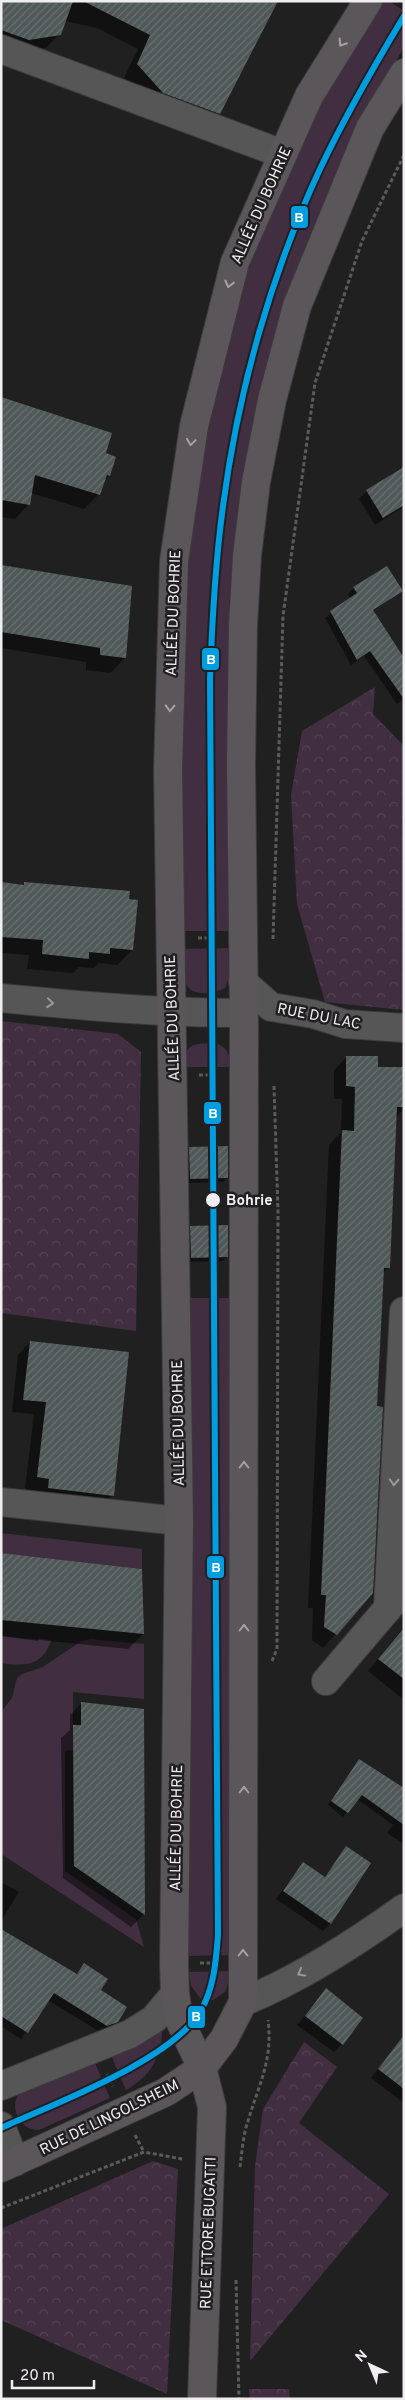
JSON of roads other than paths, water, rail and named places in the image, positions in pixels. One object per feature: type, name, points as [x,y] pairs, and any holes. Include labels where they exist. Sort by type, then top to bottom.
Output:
[{"type":"main road","name":"ALLÉE DU BOHRIE","points":[[202,2068],[179,2019],[175,1994],[174,1964],[179,1521],[168,770],[174,561],[194,426],[235,262],[309,96],[368,1]]},
{"type":"main road","points":[[254,1997],[243,1961],[244,982],[241,764],[243,626],[247,556],[256,482],[272,400],[297,306],[370,128],[404,73]]},
{"type":"main road","name":"RUE DE LINGOLSHEIM","points":[[8,2165],[166,2092],[202,2068],[254,1997]]},
{"type":"main road","name":"RUE ETTORE BUGATTI","points":[[202,2068],[212,2107],[202,2399]]},
{"type":"street","points":[[1,49],[283,154]]},
{"type":"street","name":"RUE DU LAC","points":[[244,982],[271,1007],[312,1014],[345,1024],[404,1028]]},
{"type":"street","points":[[1,998],[116,1010],[172,1013],[244,1013]]},
{"type":"street","points":[[326,1681],[396,1599],[404,1311]]},
{"type":"street","points":[[1,1502],[179,1521]]},
{"type":"street","points":[[254,1997],[337,1953],[404,1908]]},
{"type":"street","points":[[1,2086],[130,2034],[154,2019],[175,1994]]},
{"type":"street","name":"RUE DE LINGOLSHEIM","points":[[1,2126],[8,2165]]},
{"type":"place","name":"Bohrie","points":[[213,1200]]}]
